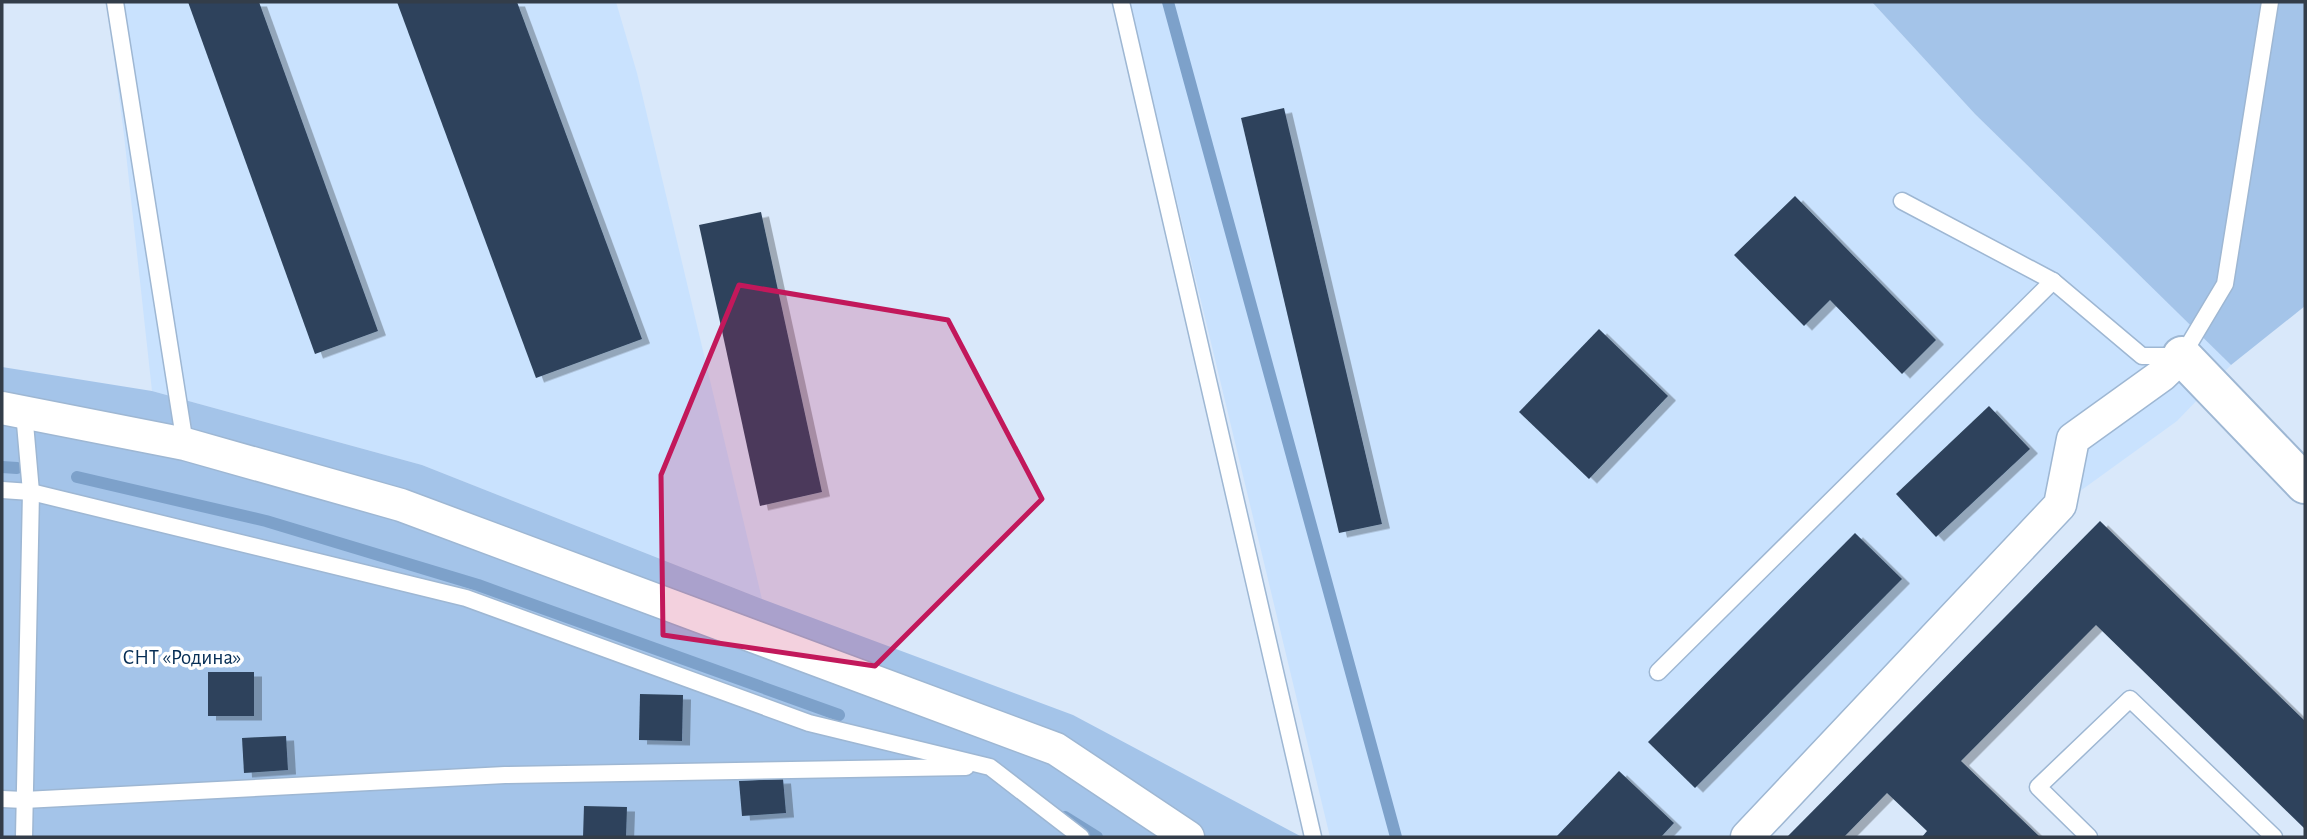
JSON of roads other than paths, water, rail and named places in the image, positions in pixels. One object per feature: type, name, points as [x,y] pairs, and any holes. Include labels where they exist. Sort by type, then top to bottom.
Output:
[{"type":"street","points":[[1747,837],[2060,505],[2073,439],[2162,375],[2182,356],[2305,484]]},
{"type":"street","points":[[13,410],[185,444],[401,505],[1056,749],[1188,837]]},
{"type":"lane","points":[[115,2],[185,444]]},
{"type":"lane","points":[[1121,2],[1313,837]]},
{"type":"lane","points":[[1902,201],[2053,281],[2142,356],[2182,356],[2225,284],[2270,2]]},
{"type":"lane","points":[[1658,672],[2053,281]]},
{"type":"lane","points":[[13,410],[31,492],[24,837]]},
{"type":"lane","points":[[2,490],[31,492],[466,598],[809,723],[990,767],[1081,837]]},
{"type":"lane","points":[[2089,837],[2038,787],[2130,699],[2274,837]]},
{"type":"lane","points":[[2,799],[505,775],[990,767]]},
{"type":"waterway","points":[[1168,2],[1396,837]]},
{"type":"waterway","points":[[2,467],[17,468]]},
{"type":"waterway","points":[[77,477],[266,521],[478,585],[839,715]]},
{"type":"waterway","points":[[1065,817],[1097,837]]},
{"type":"park label","name":"СНТ «Родина»","points":[[182,657]]}]
